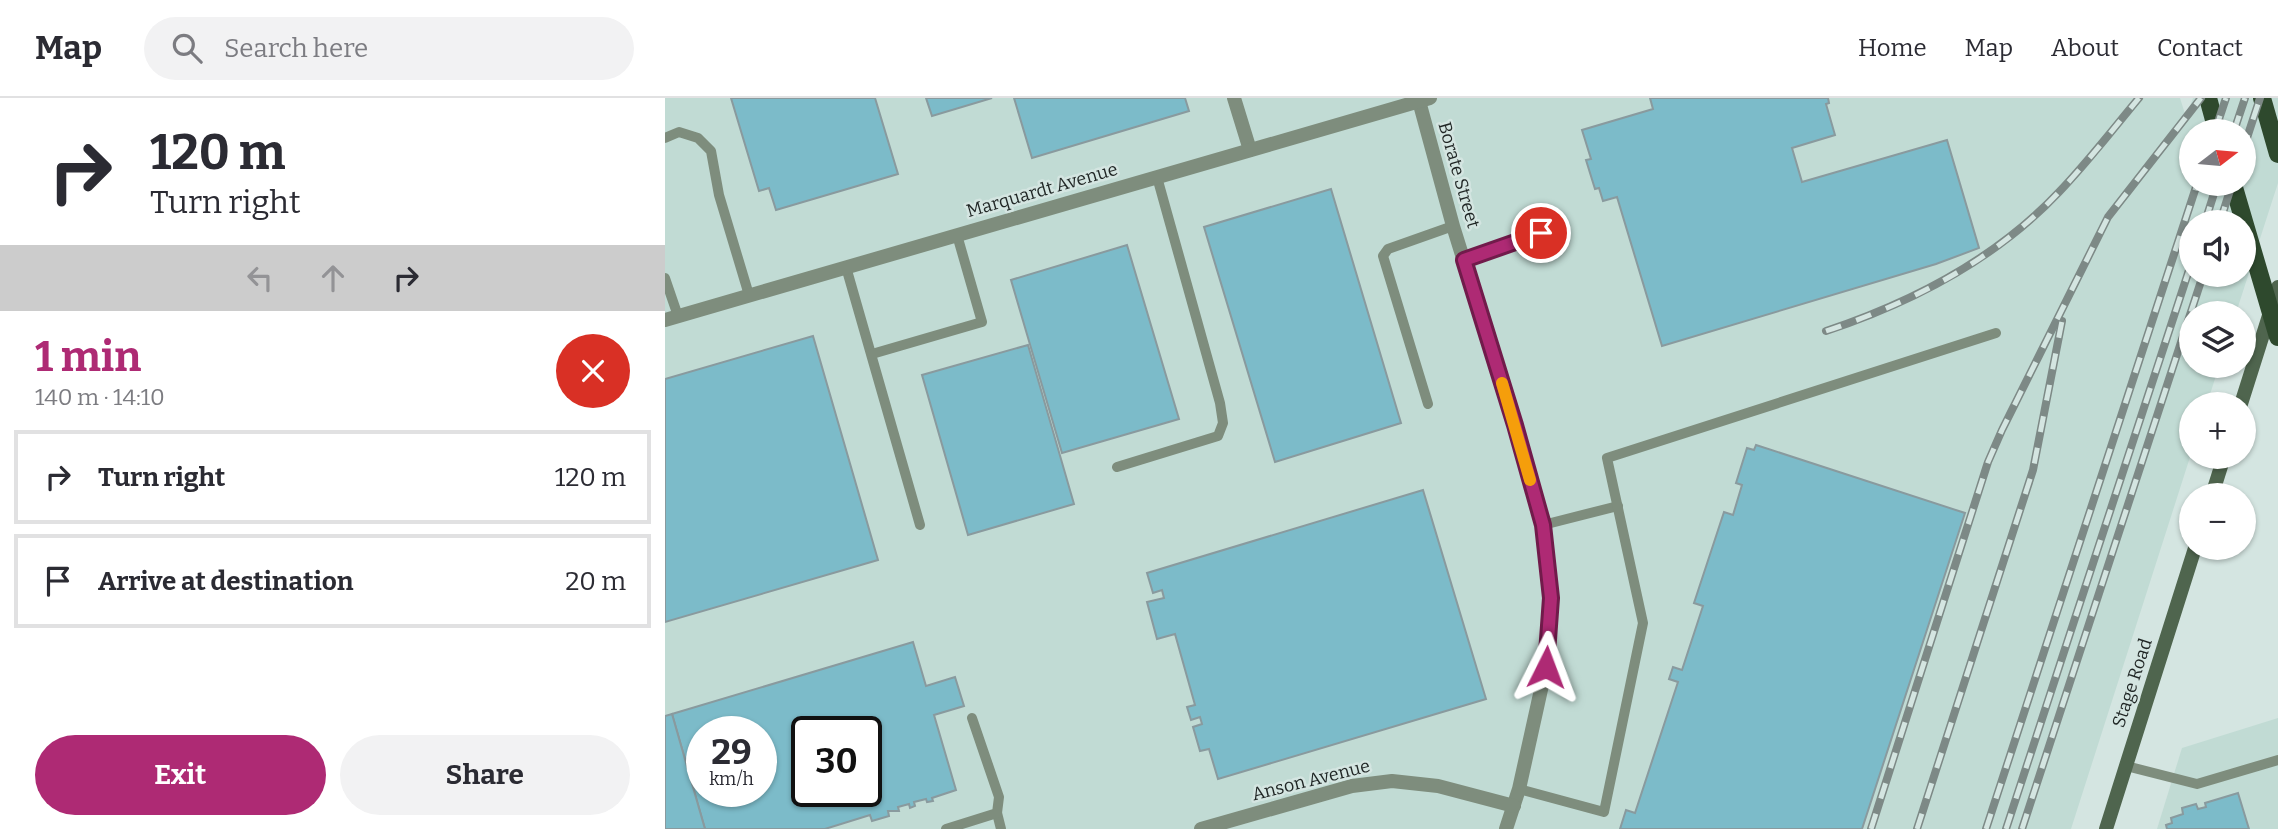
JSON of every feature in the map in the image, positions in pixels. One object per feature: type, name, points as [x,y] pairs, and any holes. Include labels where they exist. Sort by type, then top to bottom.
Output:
[{"type":"main road","points":[[2208,98],[2214,119]]},
{"type":"main road","points":[[2262,98],[2278,154]]},
{"type":"main road","points":[[2237,196],[2278,337]]},
{"type":"street","points":[[1234,98],[1250,150]]},
{"type":"street","name":"Marquardt Avenue","points":[[672,318],[1424,100]]},
{"type":"street","name":"Borate Street","points":[[1424,100],[1453,226],[1543,525],[1551,598],[1546,667],[1519,789],[1506,829]]},
{"type":"street","points":[[2245,392],[2278,287]]},
{"type":"street","name":"Stage Road","points":[[2106,829],[2191,560]]},
{"type":"street","name":"Anson Avenue","points":[[1201,829],[1352,786],[1392,781],[1438,786],[1514,806]]},
{"type":"lane","points":[[665,138],[679,132],[698,138],[711,151],[719,195],[749,295]]},
{"type":"lane","points":[[1117,467],[1219,436],[1223,423],[1220,403],[1157,177]]},
{"type":"lane","points":[[1428,404],[1383,256],[1388,249],[1453,226]]},
{"type":"lane","points":[[1464,260],[1541,233]]},
{"type":"lane","points":[[872,354],[982,322],[957,235]]},
{"type":"lane","points":[[846,267],[920,525]]},
{"type":"lane","points":[[665,278],[672,318]]},
{"type":"lane","points":[[1519,789],[1604,812],[1643,623],[1607,458],[1996,332]]},
{"type":"lane","points":[[1543,525],[1618,506]]},
{"type":"lane","points":[[972,718],[999,797],[997,813],[1001,829]]},
{"type":"lane","points":[[2126,765],[2197,784],[2278,760]]},
{"type":"lane","points":[[946,829],[997,813]]},
{"type":"shaded area","points":[[665,98],[2180,98],[2186,117],[2193,98],[2278,98],[2278,183],[2256,251],[2256,210],[2179,210],[2179,287],[2244,287],[2240,301],[2179,301],[2179,378],[2215,378],[2211,392],[2179,392],[2179,469],[2186,469],[2182,483],[2179,483],[2179,492],[2071,829],[665,829]]},
{"type":"shaded area","points":[[2278,718],[2278,829],[2157,829],[2182,748]]},
{"type":"building","points":[[731,98],[875,98],[898,174],[776,210],[769,188],[759,191]]},
{"type":"building","points":[[926,98],[992,98],[932,116]]},
{"type":"building","points":[[1014,98],[1185,98],[1189,111],[1032,158]]},
{"type":"building","points":[[1650,98],[1828,98],[1829,103],[1826,104],[1835,135],[1792,148],[1802,182],[1947,140],[1979,248],[1936,264],[1662,346],[1617,197],[1603,201],[1599,188],[1595,189],[1586,160],[1591,159],[1582,130],[1653,109]]},
{"type":"building","points":[[1331,189],[1401,423],[1275,462],[1204,227]]},
{"type":"building","points":[[1127,245],[1179,419],[1062,453],[1011,280]]},
{"type":"building","points":[[813,336],[878,560],[665,622],[665,379]]},
{"type":"building","points":[[1028,345],[1074,504],[968,535],[922,375]]},
{"type":"building","points":[[1756,445],[1965,513],[1862,829],[1620,829],[1626,810],[1635,813],[1678,682],[1669,679],[1673,667],[1682,670],[1703,606],[1694,603],[1724,512],[1733,515],[1742,485],[1736,483],[1747,448],[1754,450]]},
{"type":"building","points":[[1423,490],[1486,699],[1218,779],[1209,749],[1200,751],[1193,727],[1202,724],[1200,717],[1191,720],[1187,707],[1195,705],[1175,634],[1157,639],[1147,602],[1164,598],[1162,590],[1153,593],[1147,573]]},
{"type":"building","points":[[913,642],[926,686],[955,677],[964,706],[934,715],[956,790],[932,798],[933,801],[927,802],[926,799],[914,802],[915,806],[910,808],[909,804],[898,807],[899,811],[888,811],[889,816],[872,821],[870,815],[825,829],[705,829],[699,807],[777,807],[777,716],[686,716],[686,763],[672,714]]},
{"type":"building","points":[[672,714],[686,763],[686,807],[699,807],[705,829],[665,829],[665,716]]},
{"type":"building","points":[[2238,793],[2249,829],[2167,829],[2166,825],[2172,823],[2171,818],[2183,814],[2182,808],[2196,804],[2198,809],[2206,807],[2205,803]]},
{"type":"railway","points":[[1826,331],[1890,307],[1921,292],[1951,276],[2008,238],[2069,181],[2139,98]]},
{"type":"railway","points":[[1871,829],[1988,462],[2002,430],[2108,217],[2201,98]]},
{"type":"railway","points":[[2219,119],[2226,98]]},
{"type":"railway","points":[[2238,119],[2245,98]]},
{"type":"railway","points":[[2253,119],[2260,98]]},
{"type":"railway","points":[[1986,829],[2193,196]]},
{"type":"railway","points":[[2209,210],[2213,196]]},
{"type":"railway","points":[[2224,210],[2228,196]]},
{"type":"railway","points":[[2006,829],[2183,287]]},
{"type":"railway","points":[[2022,829],[2199,287]]},
{"type":"railway","points":[[1917,829],[2033,470],[2062,321]]},
{"type":"slow traffic","points":[[1502,383],[1530,480]]},
{"type":"route","points":[[1541,233],[1464,260],[1543,525],[1551,598],[1546,667]]}]
